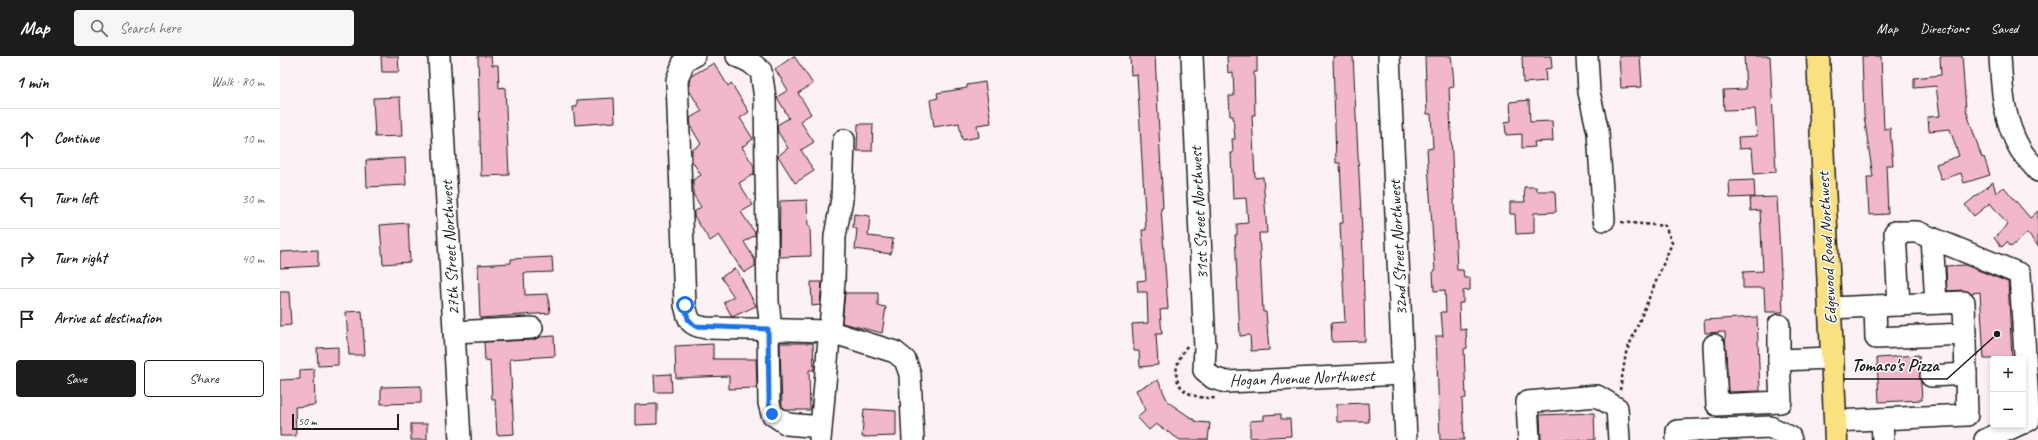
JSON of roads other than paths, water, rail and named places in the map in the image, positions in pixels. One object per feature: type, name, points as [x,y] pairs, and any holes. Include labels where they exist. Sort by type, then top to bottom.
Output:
[{"type":"main road","name":"Edgewood Road Northwest","points":[[1818,56],[1836,430]]},
{"type":"street","name":"27th Street Northwest","points":[[439,56],[460,440]]},
{"type":"street","points":[[694,56],[684,61],[677,80],[685,305],[688,319],[695,326],[706,328],[828,331],[895,352],[905,360],[910,374],[913,440]]},
{"type":"street","points":[[737,56],[750,62],[761,71],[764,92],[768,302],[770,329],[769,403],[772,414],[787,424],[820,434],[828,331],[834,282],[835,236],[842,199],[844,140]]},
{"type":"street","name":"31st Street Northwest","points":[[1192,56],[1205,340],[1204,370]]},
{"type":"street","name":"32nd Street Northwest","points":[[1389,56],[1406,440]]},
{"type":"street","points":[[1587,56],[1589,92],[1598,132],[1604,220]]},
{"type":"street","points":[[2000,56],[2002,96],[2008,123],[2020,150],[2038,171]]},
{"type":"street","points":[[1899,305],[1895,232],[1917,232],[2020,274],[2029,420],[2026,422]]},
{"type":"street","points":[[1932,238],[1936,303]]},
{"type":"street","points":[[1830,308],[1964,302],[1967,415],[1979,440]]},
{"type":"street","points":[[1875,306],[1876,338],[1965,334]]},
{"type":"street","points":[[1714,345],[1717,405],[1781,402],[1779,325]]},
{"type":"street","points":[[454,332],[532,328]]},
{"type":"street","points":[[1779,360],[1832,358]]},
{"type":"street","name":"Hogan Avenue Northwest","points":[[1204,370],[1213,378],[1226,382],[1404,374]]},
{"type":"street","points":[[1931,376],[1966,374]]},
{"type":"street","points":[[1529,440],[1527,402],[1597,396],[1617,408],[1619,440]]},
{"type":"street","points":[[1836,430],[1882,419],[1967,415]]},
{"type":"street","points":[[1882,419],[1883,440]]},
{"type":"street","points":[[1677,440],[1676,431],[1770,427],[1790,437],[1792,440]]},
{"type":"street","points":[[1985,440],[2011,428]]},
{"type":"place","name":"Tomaso's Pizza","points":[[1997,334]]}]
